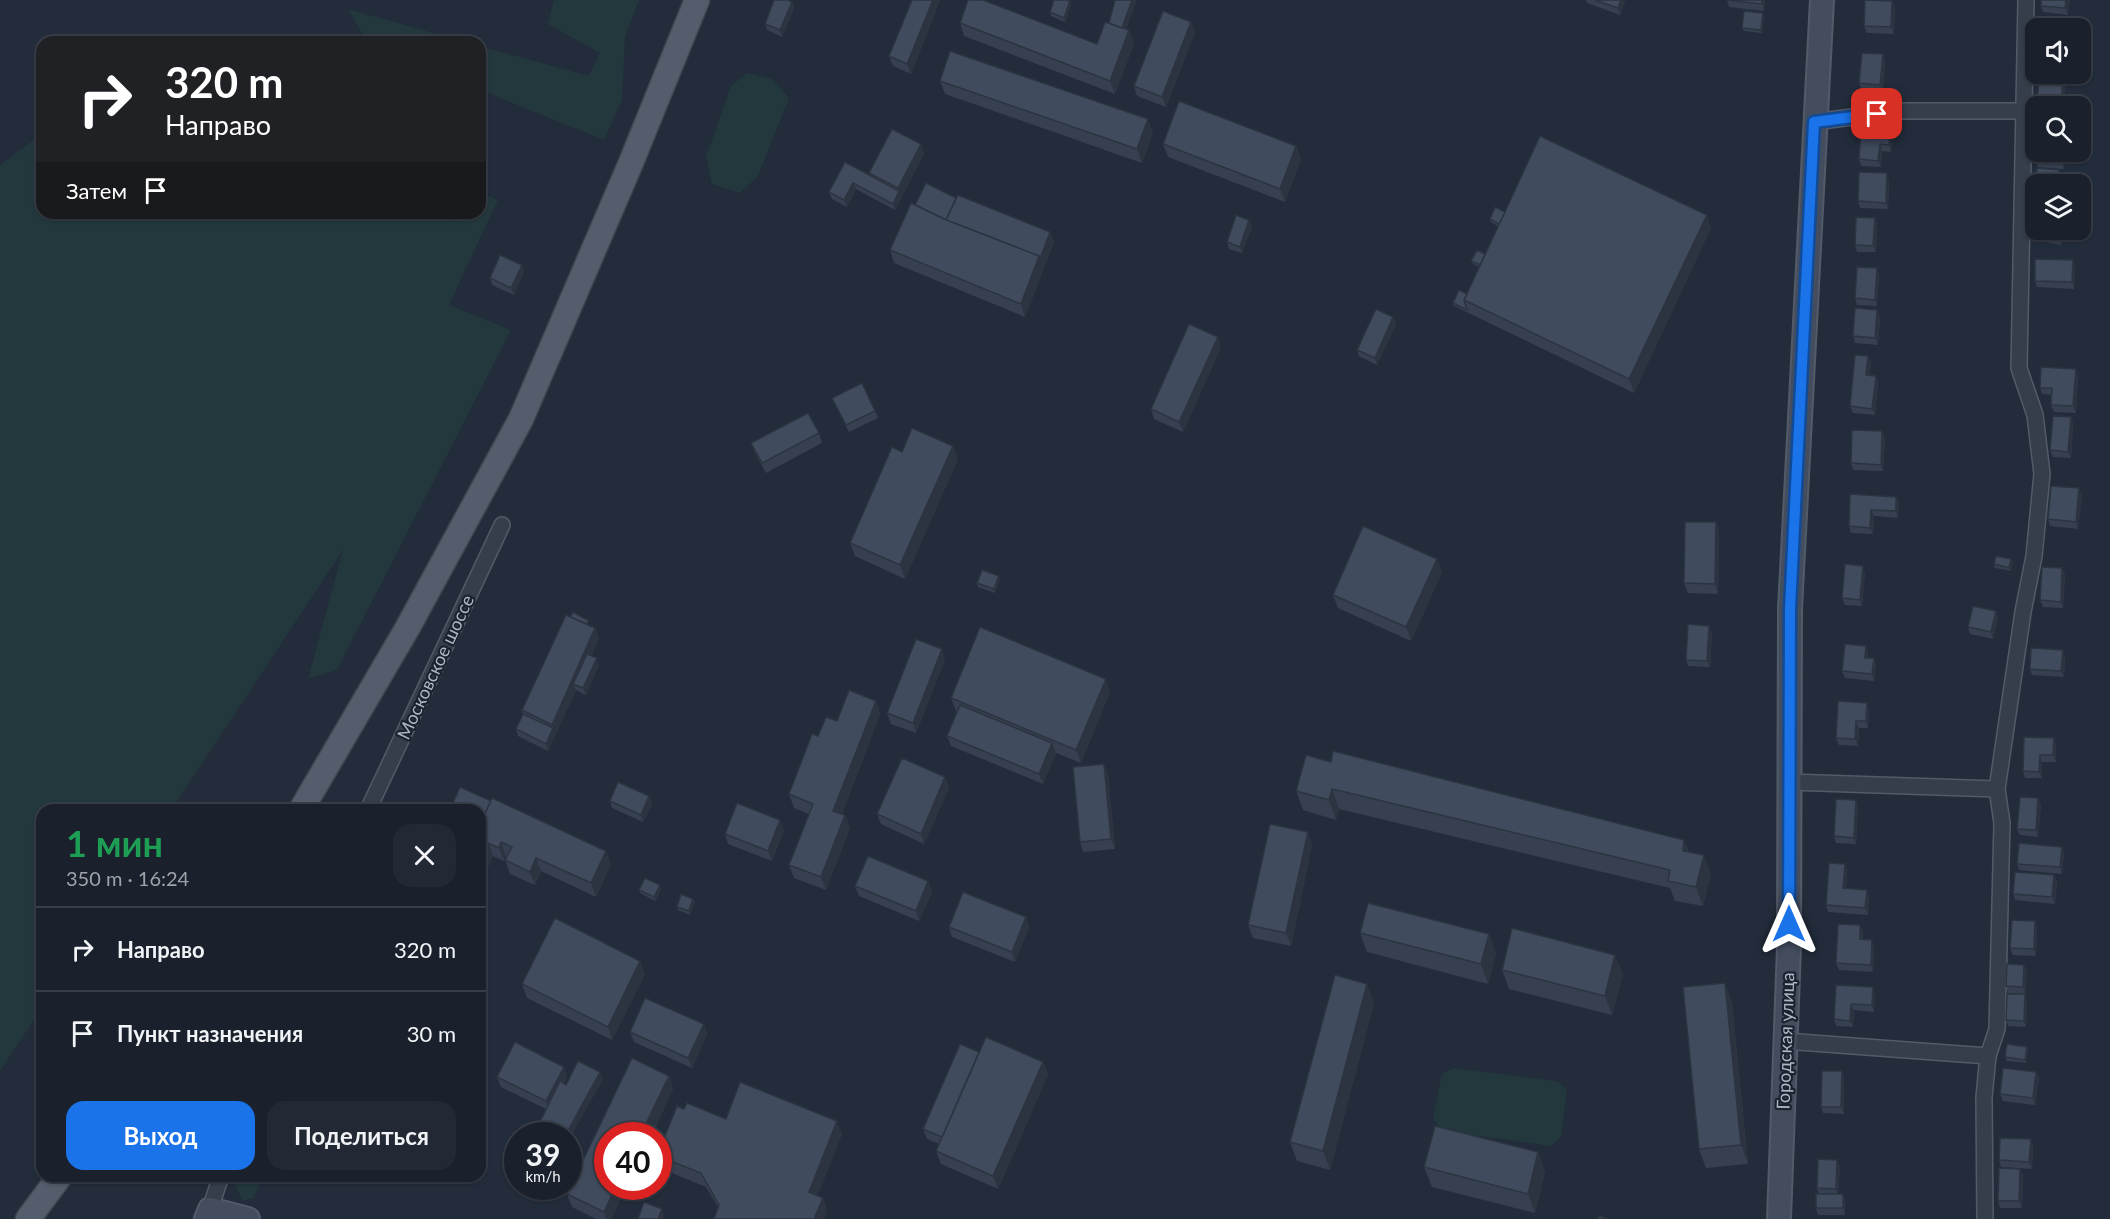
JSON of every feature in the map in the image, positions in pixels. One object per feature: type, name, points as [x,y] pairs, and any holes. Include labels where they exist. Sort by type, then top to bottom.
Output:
[{"type":"main road","points":[[305,804],[408,627],[521,419],[698,0]]},
{"type":"main road","points":[[28,1219],[56,1182]]},
{"type":"street","name":"Городская улица","points":[[1779,1219],[1789,947],[1790,609],[1822,0]]},
{"type":"street","points":[[2025,96],[2026,0]]},
{"type":"street","points":[[1814,122],[1898,111],[2025,111],[2019,368],[2035,416],[2042,474],[2034,556],[2023,612],[1997,789],[2002,822],[1997,1029],[1988,1056],[1984,1096],[1985,1219]]},
{"type":"street","name":"Московское шоссе","points":[[371,804],[502,525]]},
{"type":"street","points":[[1789,782],[1997,789]]},
{"type":"street","points":[[1785,1041],[1988,1056]]},
{"type":"street","points":[[219,1182],[208,1214],[248,1219]]},
{"type":"green space","points":[[554,0],[639,0],[625,37],[622,100],[604,140],[486,92],[486,48],[589,76],[600,53],[548,24]]},
{"type":"green space","points":[[348,9],[444,36],[364,36]]},
{"type":"green space","points":[[747,73],[772,79],[789,98],[758,176],[740,193],[712,184],[706,157],[731,86]]},
{"type":"green space","points":[[36,138],[36,219],[455,219],[455,222],[457,219],[486,219],[486,197],[489,196],[498,200],[449,305],[511,330],[337,670],[308,679],[343,550],[175,804],[36,804],[36,1017],[0,1071],[0,165]]},
{"type":"green space","points":[[1453,1068],[1557,1081],[1567,1090],[1561,1137],[1551,1146],[1442,1131],[1433,1118],[1442,1074]]},
{"type":"green space","points":[[236,1182],[260,1182],[253,1199],[243,1200],[236,1188]]},
{"type":"building","points":[[774,0],[792,2],[780,30],[765,24]]},
{"type":"building","points":[[912,0],[933,0],[907,64],[889,56]]},
{"type":"building","points":[[968,0],[983,0],[1097,44],[1105,22],[1129,30],[1110,81],[960,23]]},
{"type":"building","points":[[1054,0],[1070,1],[1064,18],[1050,12]]},
{"type":"building","points":[[1115,0],[1132,0],[1122,28],[1109,23]]},
{"type":"building","points":[[1595,0],[1621,0],[1618,8]]},
{"type":"building","points":[[1727,0],[1762,0],[1762,4]]},
{"type":"building","points":[[1865,0],[1892,1],[1891,27],[1864,26]]},
{"type":"building","points":[[2041,0],[2066,0],[2065,8],[2041,6]]},
{"type":"building","points":[[1163,11],[1191,22],[1162,97],[1134,86]]},
{"type":"building","points":[[1744,11],[1763,13],[1761,30],[1742,28]]},
{"type":"building","points":[[950,51],[1148,119],[1137,149],[940,81]]},
{"type":"building","points":[[1862,53],[1883,54],[1880,85],[1859,83]]},
{"type":"building","points":[[2038,84],[2063,84],[2062,96],[2038,96]]},
{"type":"building","points":[[1179,101],[1296,146],[1280,189],[1163,144]]},
{"type":"building","points":[[892,129],[921,144],[898,188],[869,173]]},
{"type":"building","points":[[1861,129],[1890,131],[1889,145],[1880,144],[1878,161],[1859,159]]},
{"type":"building","points":[[1540,136],[1707,215],[1629,379],[1464,300]]},
{"type":"building","points":[[845,162],[899,191],[893,204],[853,183],[844,200],[829,192]]},
{"type":"building","points":[[2037,168],[2059,170],[2058,174],[2036,174]]},
{"type":"building","points":[[1859,172],[1887,173],[1886,203],[1858,201]]},
{"type":"building","points":[[926,183],[956,198],[946,220],[915,205]]},
{"type":"building","points":[[958,195],[1050,232],[1040,259],[1039,256],[946,220]]},
{"type":"building","points":[[911,203],[944,219],[1039,256],[1021,304],[890,250]]},
{"type":"building","points":[[1495,207],[1505,212],[1499,224],[1490,219]]},
{"type":"building","points":[[1236,215],[1249,220],[1240,247],[1227,242]]},
{"type":"building","points":[[1856,217],[1875,218],[1873,246],[1855,245]]},
{"type":"building","points":[[1477,250],[1485,254],[1480,265],[1471,261]]},
{"type":"building","points":[[500,255],[522,265],[511,288],[490,278]]},
{"type":"building","points":[[2035,259],[2073,260],[2072,282],[2035,281]]},
{"type":"building","points":[[1857,267],[1877,268],[1875,300],[1855,298]]},
{"type":"building","points":[[1459,290],[1467,294],[1464,300],[1467,310],[1453,303]]},
{"type":"building","points":[[1855,308],[1877,310],[1875,338],[1853,336]]},
{"type":"building","points":[[1376,309],[1393,317],[1375,358],[1357,350]]},
{"type":"building","points":[[1189,324],[1218,337],[1179,422],[1151,409]]},
{"type":"building","points":[[1855,355],[1868,356],[1866,375],[1876,376],[1872,409],[1850,406]]},
{"type":"building","points":[[2041,367],[2076,369],[2073,406],[2051,405],[2052,388],[2040,388]]},
{"type":"building","points":[[862,383],[875,411],[846,425],[832,398]]},
{"type":"building","points":[[808,413],[819,433],[762,463],[751,443]]},
{"type":"building","points":[[2053,416],[2071,417],[2068,452],[2050,450]]},
{"type":"building","points":[[912,428],[953,446],[900,565],[850,543],[892,447],[902,452]]},
{"type":"building","points":[[1852,430],[1882,431],[1881,465],[1851,463]]},
{"type":"building","points":[[2051,486],[2079,488],[2076,522],[2048,519]]},
{"type":"building","points":[[1850,494],[1896,497],[1896,511],[1871,510],[1870,528],[1849,526]]},
{"type":"building","points":[[1685,522],[1716,522],[1715,584],[1684,583]]},
{"type":"building","points":[[1363,526],[1437,559],[1406,627],[1333,595]]},
{"type":"building","points":[[1996,556],[2011,559],[2009,568],[1994,564]]},
{"type":"building","points":[[1845,564],[1863,566],[1860,600],[1842,598]]},
{"type":"building","points":[[2042,567],[2062,568],[2061,602],[2040,600]]},
{"type":"building","points":[[982,570],[999,576],[994,589],[977,583]]},
{"type":"building","points":[[1973,606],[1996,611],[1991,632],[1968,627]]},
{"type":"building","points":[[573,612],[589,621],[587,624],[570,617]]},
{"type":"building","points":[[566,615],[595,628],[552,725],[522,710]]},
{"type":"building","points":[[1688,624],[1709,626],[1707,661],[1686,660]]},
{"type":"building","points":[[980,627],[1106,679],[1076,750],[951,698]]},
{"type":"building","points":[[916,639],[942,649],[913,723],[887,713]]},
{"type":"building","points":[[1845,644],[1866,646],[1865,658],[1874,658],[1872,674],[1842,671]]},
{"type":"building","points":[[2031,648],[2063,650],[2061,671],[2030,669]]},
{"type":"building","points":[[587,654],[597,658],[583,688],[573,684]]},
{"type":"building","points":[[849,690],[876,701],[833,811],[845,815],[821,877],[789,865],[813,804],[789,794],[812,734],[818,736],[826,717],[837,721]]},
{"type":"building","points":[[1838,701],[1867,703],[1866,721],[1856,721],[1855,739],[1836,738]]},
{"type":"building","points":[[960,705],[1052,743],[1039,774],[947,736]]},
{"type":"building","points":[[523,714],[553,728],[546,744],[516,729]]},
{"type":"building","points":[[2024,737],[2054,738],[2053,755],[2040,755],[2039,772],[2023,771]]},
{"type":"building","points":[[1333,751],[1684,840],[1683,851],[1704,855],[1696,887],[1668,881],[1670,870],[1332,789],[1329,800],[1296,791],[1306,755],[1331,762]]},
{"type":"building","points":[[902,758],[945,777],[921,834],[877,814]]},
{"type":"building","points":[[1104,764],[1111,839],[1080,842],[1073,767]]},
{"type":"building","points":[[618,782],[649,796],[641,815],[610,801]]},
{"type":"building","points":[[460,787],[491,801],[486,812],[486,804],[453,804]]},
{"type":"building","points":[[2020,797],[2038,798],[2036,830],[2017,829]]},
{"type":"building","points":[[492,798],[606,851],[591,883],[536,858],[530,872],[505,860],[512,847],[501,842],[499,848],[488,843],[486,848],[486,812]]},
{"type":"building","points":[[1836,799],[1856,800],[1854,838],[1834,836]]},
{"type":"building","points":[[737,803],[780,820],[768,851],[725,834]]},
{"type":"building","points":[[1270,824],[1308,832],[1286,933],[1248,925]]},
{"type":"building","points":[[2019,843],[2062,847],[2060,867],[2017,864]]},
{"type":"building","points":[[868,856],[928,881],[916,911],[855,886]]},
{"type":"building","points":[[1829,863],[1845,864],[1843,888],[1867,890],[1865,908],[1826,905]]},
{"type":"building","points":[[2015,872],[2054,875],[2052,897],[2013,894]]},
{"type":"building","points":[[645,878],[660,885],[654,897],[639,890]]},
{"type":"building","points":[[963,892],[1026,917],[1012,952],[949,927]]},
{"type":"building","points":[[681,894],[693,899],[689,911],[677,907]]},
{"type":"building","points":[[1368,903],[1489,934],[1481,964],[1360,933]]},
{"type":"building","points":[[555,918],[640,961],[608,1027],[522,984]]},
{"type":"building","points":[[2012,920],[2035,921],[2034,949],[2010,948]]},
{"type":"building","points":[[1838,924],[1860,925],[1860,939],[1872,940],[1871,965],[1836,963]]},
{"type":"building","points":[[1512,928],[1615,955],[1605,996],[1502,970]]},
{"type":"building","points":[[2007,964],[2024,965],[2023,987],[2006,986]]},
{"type":"building","points":[[1335,975],[1367,984],[1323,1151],[1290,1142]]},
{"type":"building","points":[[1725,983],[1741,1145],[1699,1149],[1683,987]]},
{"type":"building","points":[[1836,985],[1873,987],[1872,1005],[1851,1004],[1850,1021],[1834,1019]]},
{"type":"building","points":[[2007,994],[2025,994],[2024,1021],[2006,1020]]},
{"type":"building","points":[[645,998],[704,1024],[688,1058],[630,1032]]},
{"type":"building","points":[[986,1037],[1043,1062],[993,1176],[936,1151]]},
{"type":"building","points":[[515,1042],[564,1067],[546,1101],[497,1077]]},
{"type":"building","points":[[960,1044],[979,1052],[942,1137],[923,1129]]},
{"type":"building","points":[[2007,1044],[2027,1047],[2025,1060],[2005,1057]]},
{"type":"building","points":[[632,1058],[669,1076],[647,1122],[601,1122]]},
{"type":"building","points":[[578,1061],[600,1072],[573,1122],[540,1122],[560,1081],[566,1085]]},
{"type":"building","points":[[2003,1068],[2036,1072],[2033,1098],[2000,1094]]},
{"type":"building","points":[[1822,1071],[1842,1071],[1841,1107],[1821,1107]]},
{"type":"building","points":[[740,1082],[837,1121],[809,1192],[823,1198],[814,1219],[714,1219],[719,1205],[701,1173],[672,1162],[671,1122],[677,1106],[684,1109],[687,1103],[726,1119]]},
{"type":"building","points":[[1435,1126],[1538,1152],[1528,1194],[1424,1167]]},
{"type":"building","points":[[594,1138],[594,1200],[610,1200],[604,1212],[579,1200],[582,1200],[582,1163]]},
{"type":"building","points":[[2000,1138],[2031,1139],[2029,1162],[1999,1160]]},
{"type":"building","points":[[1818,1159],[1837,1160],[1836,1189],[1817,1188]]},
{"type":"building","points":[[1999,1168],[2020,1169],[2019,1201],[1998,1201]]},
{"type":"building","points":[[1816,1194],[1843,1194],[1843,1208],[1816,1208]]},
{"type":"building","points":[[644,1202],[662,1209],[658,1219],[638,1219]]},
{"type":"route","points":[[1789,924],[1790,609],[1814,122],[1877,114]]}]
